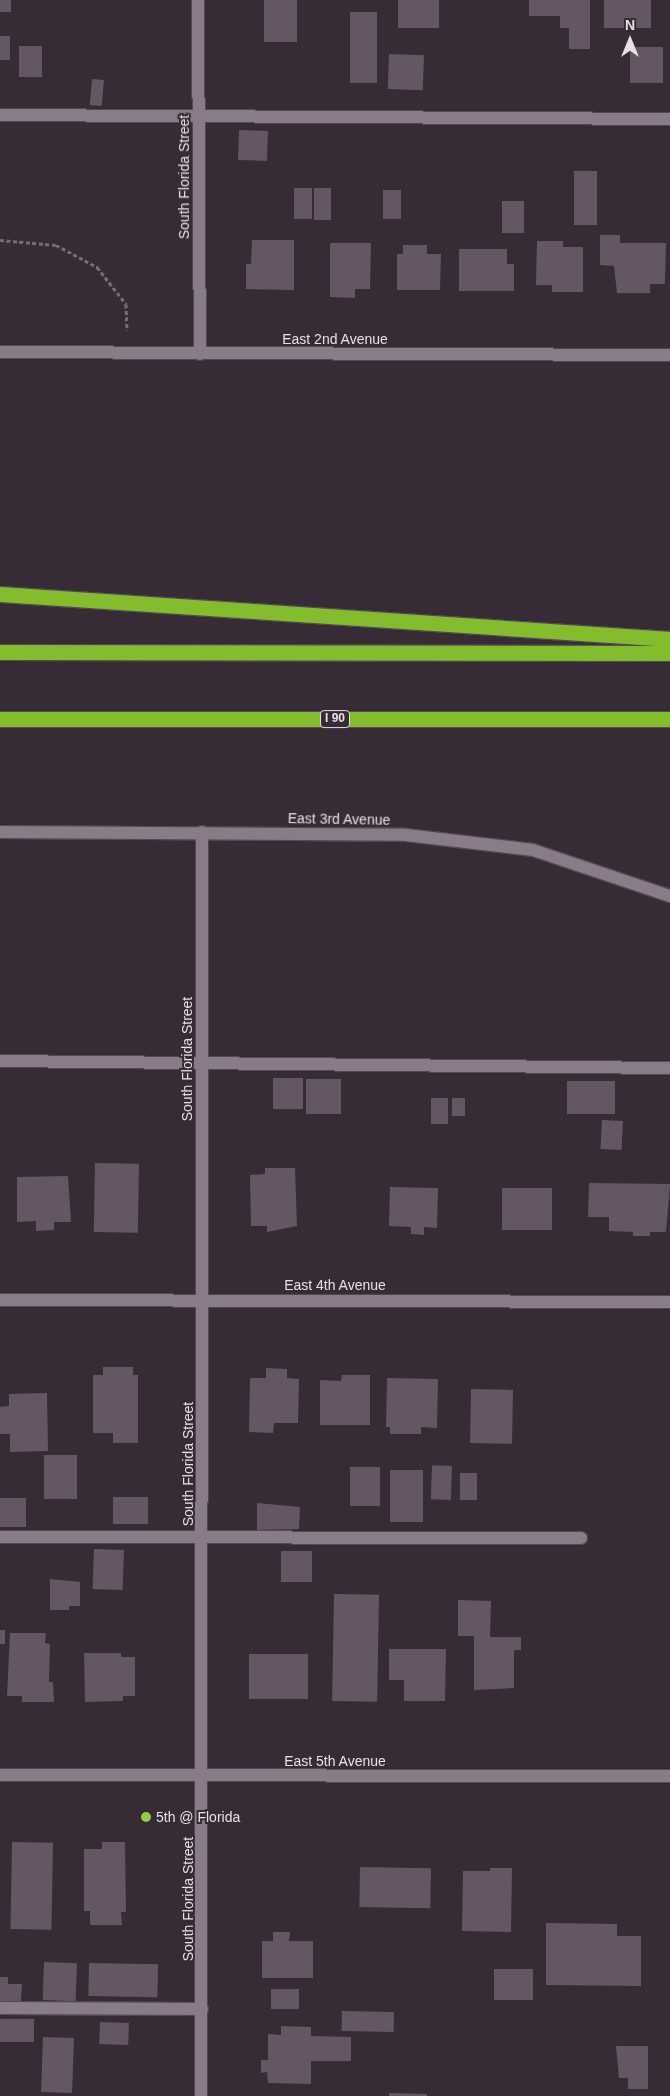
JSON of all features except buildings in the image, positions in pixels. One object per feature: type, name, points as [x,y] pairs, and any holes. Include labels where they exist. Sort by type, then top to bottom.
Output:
[{"type":"highway","points":[[0,594],[326,619],[670,639]]},
{"type":"highway","points":[[0,652],[670,652]]},
{"type":"highway","name":"I 90","points":[[0,719],[670,720]]},
{"type":"street","name":"South Florida Street","points":[[198,0],[200,354]]},
{"type":"street","points":[[0,114],[670,119]]},
{"type":"street","name":"East 2nd Avenue","points":[[0,352],[670,355]]},
{"type":"street","name":"East 3rd Avenue","points":[[0,832],[406,835],[533,850],[670,896]]},
{"type":"street","name":"South Florida Street","points":[[201,2096],[204,1776],[202,832]]},
{"type":"street","points":[[0,1061],[670,1068]]},
{"type":"street","name":"East 4th Avenue","points":[[0,1300],[670,1302]]},
{"type":"street","points":[[0,1538],[581,1538]]},
{"type":"street","name":"East 5th Avenue","points":[[0,1775],[670,1776]]},
{"type":"street","points":[[0,2008],[202,2009]]},
{"type":"path","points":[[0,240],[56,245],[97,267],[126,304],[127,353]]},
{"type":"place","name":"5th @ Florida","points":[[146,1817]]}]
